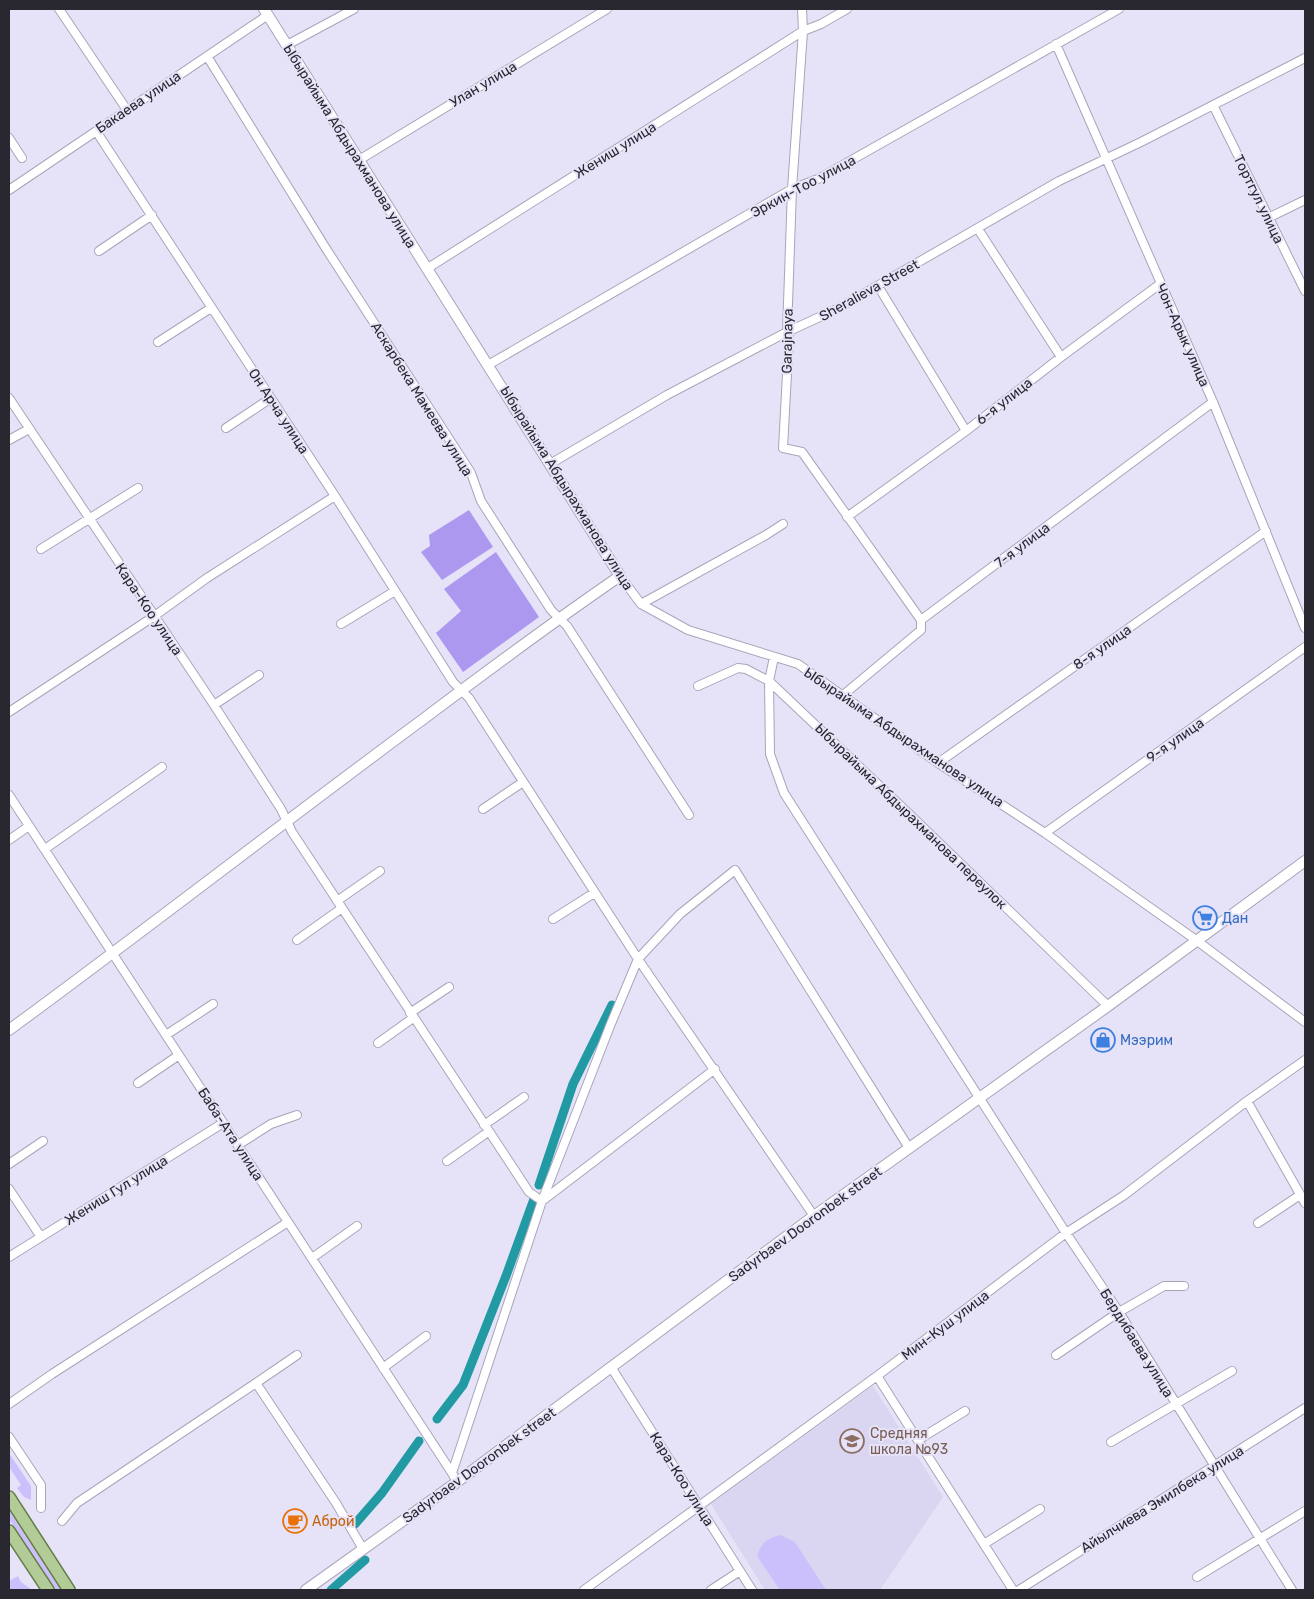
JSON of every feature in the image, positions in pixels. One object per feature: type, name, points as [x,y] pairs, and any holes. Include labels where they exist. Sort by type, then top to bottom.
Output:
[{"type":"main road","points":[[9,1497],[69,1590]]},
{"type":"main road","points":[[9,1531],[48,1590]]},
{"type":"street","points":[[59,9],[127,110]]},
{"type":"street","points":[[287,45],[354,9]]},
{"type":"street","name":"Улан улица","points":[[359,160],[607,9]]},
{"type":"street","name":"Garajnaya","points":[[802,9],[803,31],[792,189],[786,332],[789,337],[784,448],[802,452],[846,517],[921,620]]},
{"type":"street","name":"Жениш улица","points":[[428,268],[803,31],[821,24],[847,9]]},
{"type":"street","name":"Эркин-Тоо улица","points":[[488,365],[792,189],[818,179],[1119,9]]},
{"type":"street","name":"Бакаева улица","points":[[9,190],[207,56],[266,12]]},
{"type":"street","name":"Ыбырайыма Абдырахманова улица","points":[[266,12],[620,576],[641,604],[688,630],[798,664],[938,762],[1045,833],[1196,940],[1305,1022]]},
{"type":"street","name":"Чон-Арык улица","points":[[1056,44],[1213,402],[1305,628]]},
{"type":"street","name":"Аскарбека Мамеева улица","points":[[207,56],[326,248],[471,473],[481,501],[486,509],[551,610],[567,626],[689,815]]},
{"type":"street","name":"Sheralieva Street","points":[[550,464],[667,395],[786,332],[839,308],[1060,181],[1305,58]]},
{"type":"street","name":"Тортгул улица","points":[[1213,105],[1305,291]]},
{"type":"street","name":"Он Арча улица","points":[[96,131],[335,496],[453,682],[469,698],[594,893],[814,1216]]},
{"type":"street","points":[[9,138],[22,158]]},
{"type":"street","points":[[1268,218],[1305,200]]},
{"type":"street","points":[[99,251],[152,215]]},
{"type":"street","points":[[978,229],[1061,357]]},
{"type":"street","name":"6-я улица","points":[[846,517],[966,431],[1061,357],[1160,284]]},
{"type":"street","points":[[878,286],[966,431]]},
{"type":"street","points":[[158,342],[211,308]]},
{"type":"street","name":"Кара-Коо улица","points":[[9,398],[153,617],[214,705],[287,820],[292,832],[486,1128],[529,1192],[542,1202]]},
{"type":"street","points":[[226,428],[271,398]]},
{"type":"street","name":"7-я улица","points":[[842,696],[921,630],[921,620],[1213,402]]},
{"type":"street","points":[[9,440],[29,429]]},
{"type":"street","points":[[41,549],[138,488]]},
{"type":"street","points":[[9,712],[153,617],[207,578],[335,496]]},
{"type":"street","points":[[641,604],[783,524]]},
{"type":"street","name":"8-я улица","points":[[938,762],[1266,531]]},
{"type":"street","points":[[9,1030],[113,954],[287,820],[559,618],[620,576]]},
{"type":"street","points":[[341,624],[395,591]]},
{"type":"street","name":"9-я улица","points":[[1045,833],[1305,647]]},
{"type":"street","name":"Бердибаева улица","points":[[774,656],[769,681],[770,754],[784,793],[1066,1233],[1119,1312],[1292,1590]]},
{"type":"street","name":"Ыбырайыма Абдырахманова переулок","points":[[698,686],[738,668],[746,669],[769,681],[1108,1006]]},
{"type":"street","points":[[214,705],[259,675]]},
{"type":"street","points":[[44,849],[162,767]]},
{"type":"street","points":[[483,808],[523,782]]},
{"type":"street","name":"Баба-Ата улица","points":[[9,795],[455,1478]]},
{"type":"street","points":[[9,840],[29,826]]},
{"type":"street","name":"Sadyrbaev Dooronbek street","points":[[310,1589],[455,1478],[611,1367],[814,1216],[1108,1006],[1305,861]]},
{"type":"street","points":[[455,1478],[542,1202],[638,959],[680,914],[735,870],[909,1148]]},
{"type":"street","points":[[297,940],[380,871]]},
{"type":"street","points":[[553,919],[594,893]]},
{"type":"street","points":[[378,1044],[412,1015],[449,988]]},
{"type":"street","points":[[166,1035],[213,1004]]},
{"type":"street","points":[[138,1084],[179,1055]]},
{"type":"street","name":"Мин-Куш улица","points":[[584,1590],[877,1376],[1066,1233],[1122,1196],[1247,1101],[1305,1060]]},
{"type":"street","points":[[542,1202],[715,1069]]},
{"type":"street","points":[[447,1161],[524,1097]]},
{"type":"street","points":[[1247,1101],[1305,1203]]},
{"type":"street","points":[[238,1145],[271,1124],[297,1115]]},
{"type":"street","name":"Жениш Гул улица","points":[[9,1257],[223,1122]]},
{"type":"street","points":[[9,1164],[43,1141]]},
{"type":"street","points":[[9,1189],[41,1237]]},
{"type":"street","points":[[1258,1223],[1300,1195]]},
{"type":"street","points":[[9,1404],[52,1374],[288,1222]]},
{"type":"street","points":[[312,1258],[357,1226]]},
{"type":"street","points":[[1056,1355],[1119,1312],[1164,1286],[1184,1286]]},
{"type":"street","points":[[384,1368],[426,1336]]},
{"type":"street","points":[[62,1521],[77,1503],[297,1355]]},
{"type":"street","name":"Кара-Коо улица","points":[[611,1367],[752,1590]]},
{"type":"street","points":[[1111,1442],[1232,1371]]},
{"type":"street","points":[[877,1376],[1013,1590]]},
{"type":"street","points":[[256,1383],[336,1503],[363,1549]]},
{"type":"street","name":"Айылчиева Эмилбека улица","points":[[1019,1590],[1305,1408]]},
{"type":"street","points":[[918,1440],[965,1411]]},
{"type":"street","points":[[9,1437],[41,1485],[41,1508]]},
{"type":"street","points":[[984,1544],[1040,1509]]},
{"type":"street","points":[[1197,1577],[1305,1511]]},
{"type":"street","points":[[711,1590],[740,1571]]},
{"type":"shaded area","points":[[469,510],[493,547],[442,580],[421,552],[430,546],[429,535]]},
{"type":"shaded area","points":[[496,552],[539,617],[463,672],[436,633],[461,611],[444,589]]},
{"type":"shaded area","name":"Средняя школа №93","points":[[873,1386],[943,1497],[880,1590],[765,1590],[711,1504]]},
{"type":"shaded area","points":[[9,1453],[31,1486],[31,1500],[24,1497],[17,1488],[21,1485],[9,1467]]},
{"type":"shaded area","points":[[9,1510],[61,1590],[55,1590],[9,1519]]},
{"type":"shaded area","points":[[780,1535],[795,1542],[826,1590],[780,1590],[757,1556],[765,1542]]},
{"type":"shaded area","points":[[18,1576],[21,1582],[32,1590],[9,1590],[9,1581]]},
{"type":"waterway","points":[[539,1185],[573,1084],[612,1005]]},
{"type":"waterway","points":[[437,1419],[463,1385],[534,1199]]},
{"type":"waterway","points":[[355,1524],[382,1493],[419,1441]]},
{"type":"waterway","points":[[331,1590],[365,1560]]},
{"type":"place","name":"Дан","points":[[1205,918]]},
{"type":"place","name":"Мээрим","points":[[1103,1040]]},
{"type":"place","name":"Средняя школа №93","points":[[852,1441]]},
{"type":"place","name":"Аброй","points":[[295,1521]]}]
